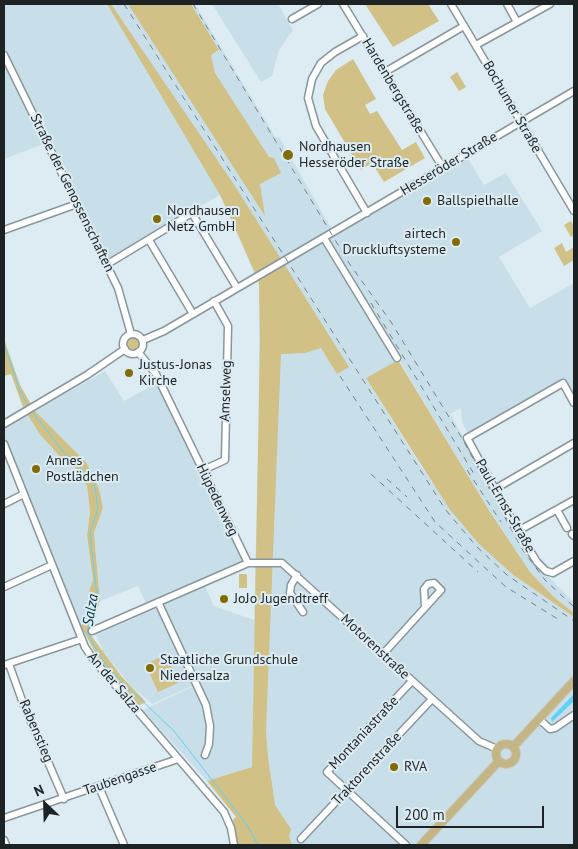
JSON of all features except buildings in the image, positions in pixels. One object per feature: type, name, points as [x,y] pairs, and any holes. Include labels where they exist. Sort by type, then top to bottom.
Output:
[{"type":"main road","points":[[513,747],[574,681]]},
{"type":"main road","points":[[499,761],[496,755],[497,749],[504,744],[513,747]]},
{"type":"main road","points":[[499,761],[509,763],[514,759],[513,747]]},
{"type":"main road","points":[[421,845],[499,761]]},
{"type":"street","points":[[292,20],[318,4]]},
{"type":"street","name":"Hardenbergstraße","points":[[343,4],[443,168]]},
{"type":"street","name":"Bochumer Straße","points":[[451,4],[574,211]]},
{"type":"street","points":[[507,4],[518,22]]},
{"type":"street","points":[[476,46],[550,4]]},
{"type":"street","points":[[385,72],[464,26]]},
{"type":"street","points":[[363,36],[335,52],[321,63],[312,79],[308,98],[316,126],[367,213]]},
{"type":"street","name":"Straße der Genossenschaften","points":[[4,55],[106,265],[125,309],[131,334]]},
{"type":"street","name":"Hesseröder Straße","points":[[143,340],[214,302],[574,91]]},
{"type":"street","points":[[4,230],[77,204]]},
{"type":"street","points":[[106,265],[192,213],[237,288]]},
{"type":"street","points":[[324,238],[397,358]]},
{"type":"street","points":[[149,240],[193,314]]},
{"type":"street","name":"Amselweg","points":[[203,470],[224,460],[228,326],[214,302]]},
{"type":"street","points":[[131,334],[137,335],[143,340],[142,349],[138,352],[131,354],[125,349],[124,339],[131,334]]},
{"type":"street","points":[[4,424],[125,349]]},
{"type":"street","name":"Hüpedenweg","points":[[138,352],[156,374],[248,563]]},
{"type":"street","name":"Paul-Ernst-Straße","points":[[574,403],[563,384],[467,438],[528,550],[546,571],[554,573],[574,561]]},
{"type":"street","points":[[495,489],[574,443]]},
{"type":"street","name":"An der Salza","points":[[4,444],[82,639],[93,659],[224,812],[231,828],[234,845]]},
{"type":"street","points":[[4,504],[24,494]]},
{"type":"street","points":[[518,532],[574,500]]},
{"type":"street","points":[[557,510],[567,528]]},
{"type":"street","points":[[92,631],[248,563]]},
{"type":"street","name":"Motorenstraße","points":[[248,563],[282,563],[479,740],[497,749]]},
{"type":"street","points":[[4,587],[52,564]]},
{"type":"street","points":[[297,575],[291,585],[290,593],[303,612]]},
{"type":"street","points":[[158,602],[206,705],[210,726],[209,744],[205,755]]},
{"type":"street","points":[[383,654],[425,607]]},
{"type":"street","points":[[6,665],[82,639]]},
{"type":"street","name":"Rabenstieg","points":[[6,665],[64,798]]},
{"type":"street","name":"Montaniastraße","points":[[406,845],[327,772],[412,681]]},
{"type":"street","name":"Traktorenstraße","points":[[301,840],[432,699]]},
{"type":"street","points":[[539,719],[550,729],[555,728],[574,716]]},
{"type":"street","name":"Taubengasse","points":[[4,818],[178,759]]},
{"type":"street","points":[[98,787],[124,845]]},
{"type":"street","points":[[4,840],[6,845]]},
{"type":"shaded area","points":[[4,4],[148,4],[215,73],[211,55],[219,50],[191,4],[195,4],[276,138],[279,137],[335,235],[467,157],[484,185],[506,173],[542,231],[499,257],[530,308],[574,283],[574,394],[572,396],[563,380],[469,435],[462,422],[461,408],[450,414],[538,566],[574,602],[574,613],[555,598],[530,572],[490,512],[399,360],[366,378],[422,468],[458,520],[512,574],[574,617],[574,845],[270,845],[252,767],[207,781],[143,710],[194,686],[157,606],[149,609],[138,586],[100,601],[94,533],[103,508],[86,462],[35,411],[105,371],[124,401],[157,383],[246,568],[205,586],[214,606],[254,620],[259,422],[259,286],[238,233],[220,195],[109,260],[52,141],[4,159]]},
{"type":"shaded area","points":[[107,4],[111,4],[235,186],[349,367],[337,374],[321,348],[305,353],[281,354],[266,730],[275,805],[291,829],[289,836],[292,845],[237,845],[233,820],[236,817],[207,781],[252,767],[260,339],[259,282],[220,195]]},
{"type":"shaded area","points":[[128,4],[191,4],[219,50],[211,55],[215,73],[269,157],[274,158],[281,173],[260,184],[265,216]]},
{"type":"shaded area","points":[[212,4],[278,4],[293,30],[279,50],[272,76],[261,82]]},
{"type":"shaded area","points":[[365,4],[428,4],[439,21],[393,47]]},
{"type":"shaded area","points":[[353,59],[376,99],[365,105],[370,114],[377,111],[402,150],[416,142],[425,158],[384,182],[372,163],[361,170],[325,109],[323,95],[328,81],[336,70]]},
{"type":"shaded area","points":[[457,72],[466,87],[459,91],[450,77]]},
{"type":"shaded area","points":[[571,221],[574,226],[574,235],[571,237],[564,225]]},
{"type":"shaded area","points":[[562,243],[566,252],[574,247],[574,260],[564,266],[554,248]]},
{"type":"shaded area","points":[[130,336],[136,336],[140,343],[136,350],[130,350],[126,346],[126,340]]},
{"type":"shaded area","points":[[4,339],[20,385],[35,411],[86,462],[99,489],[103,508],[94,533],[100,601],[90,634],[122,677],[146,702],[138,706],[97,656],[81,626],[93,602],[89,591],[93,580],[87,536],[90,511],[87,486],[71,461],[61,458],[39,433],[23,407],[11,374],[4,376]]},
{"type":"shaded area","points":[[398,360],[490,512],[530,572],[555,598],[574,613],[574,617],[512,574],[479,544],[450,510],[366,378]]},
{"type":"shaded area","points":[[23,407],[51,447],[61,458],[71,461],[87,486],[90,511],[87,537],[93,580],[89,591],[93,602],[81,626],[4,437],[4,418]]},
{"type":"shaded area","points":[[239,574],[247,574],[247,588],[239,588]]},
{"type":"shaded area","name":"Staatliche Grundschule Niedersalza","points":[[157,608],[192,686],[152,704],[130,685],[103,651],[96,635]]},
{"type":"shaded area","points":[[166,655],[178,683],[158,692],[145,664]]},
{"type":"water","points":[[573,695],[574,701],[552,722],[551,718]]},
{"type":"waterway","name":"Salza","points":[[4,345],[21,393],[29,407]]},
{"type":"waterway","name":"Salza","points":[[31,410],[65,454],[89,475],[95,488],[98,509],[90,532],[97,598],[87,632],[101,658],[116,676],[174,731],[247,825],[258,845]]},
{"type":"railway","points":[[124,4],[445,509],[476,546],[507,575],[574,621]]},
{"type":"railway","points":[[193,4],[349,263],[391,322],[463,440],[522,549],[545,580],[574,607]]},
{"type":"railway","points":[[371,303],[474,474]]},
{"type":"railway","points":[[340,376],[435,522],[506,587],[561,621]]},
{"type":"railway","points":[[467,470],[501,522]]},
{"type":"railway","points":[[371,474],[478,572]]},
{"type":"railway","points":[[387,479],[407,497]]},
{"type":"place","name":"Nordhausen Hesseröder Straße","points":[[288,155]]},
{"type":"place","name":"Ballspielhalle","points":[[427,201]]},
{"type":"place","name":"Nordhausen Netz GmbH","points":[[157,219]]},
{"type":"place","name":"airtech Druckluftsysteme","points":[[456,242]]},
{"type":"place","name":"Justus-Jonas Kirche","points":[[129,373]]},
{"type":"place","name":"Annes Postlädchen","points":[[36,469]]},
{"type":"place","name":"JoJo Jugendtreff","points":[[224,599]]},
{"type":"place","name":"Staatliche Grundschule Niedersalza","points":[[150,668]]},
{"type":"place","name":"RVA","points":[[394,767]]}]
